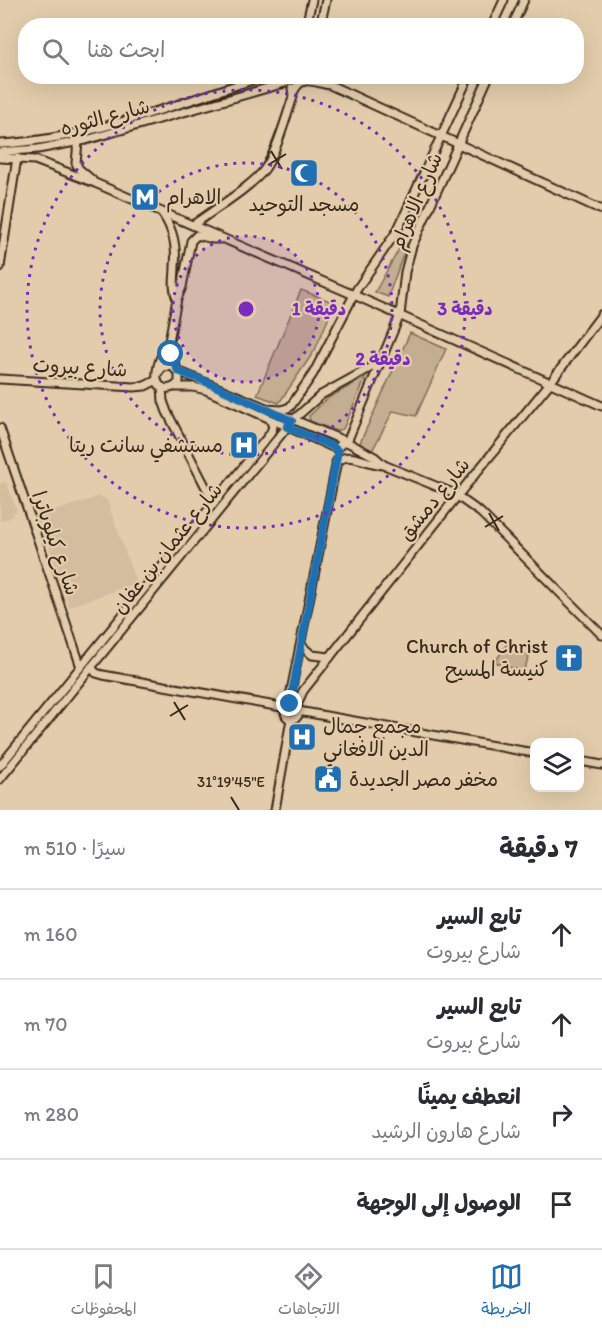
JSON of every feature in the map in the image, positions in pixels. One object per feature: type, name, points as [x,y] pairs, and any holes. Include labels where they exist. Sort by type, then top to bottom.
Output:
[{"type":"street","points":[[308,18],[312,0]]},
{"type":"street","points":[[322,18],[326,0]]},
{"type":"street","points":[[496,18],[504,0]]},
{"type":"street","points":[[516,18],[524,0]]},
{"type":"street","name":"شارع الثوره","points":[[0,144],[38,141],[84,132],[239,84]]},
{"type":"street","name":"شارع الثوره","points":[[0,152],[22,151],[78,142],[281,84]]},
{"type":"street","points":[[288,84],[294,91]]},
{"type":"street","points":[[194,225],[264,171],[298,84]]},
{"type":"street","points":[[325,84],[602,210]]},
{"type":"street","name":"شارع الاهرام","points":[[354,295],[394,236],[465,84]]},
{"type":"street","name":"شارع الاهرام","points":[[346,442],[400,315],[405,272],[412,246],[485,84]]},
{"type":"street","points":[[78,142],[76,165],[95,183]]},
{"type":"street","points":[[22,151],[48,160],[58,165],[63,171]]},
{"type":"street","points":[[0,158],[35,160],[95,183],[400,315],[602,406]]},
{"type":"street","points":[[0,267],[17,158]]},
{"type":"street","points":[[159,210],[168,222],[174,240],[176,260],[174,288],[177,299]]},
{"type":"street","points":[[214,503],[167,412],[162,399],[162,387],[157,377],[160,358],[170,341],[177,299],[183,284],[192,238],[199,235],[213,239],[224,238]]},
{"type":"street","points":[[265,409],[285,409],[294,402],[317,368],[354,295]]},
{"type":"street","name":"شارع دمشق","points":[[291,719],[297,716],[292,708],[301,694],[458,495],[550,383],[602,314]]},
{"type":"street","points":[[170,341],[180,380],[176,387]]},
{"type":"street","name":"شارع عثمان بن عفان","points":[[0,779],[289,424],[321,395],[381,362]]},
{"type":"street","points":[[157,377],[160,369],[172,366],[265,409],[337,449]]},
{"type":"street","name":"شارع بيروت","points":[[0,379],[134,387],[145,386],[157,377]]},
{"type":"street","points":[[162,387],[169,389],[193,387],[206,390],[270,419],[346,442],[375,457],[384,465]]},
{"type":"street","name":"شارع عثمان بن عفان","points":[[0,766],[270,434],[273,427],[270,419]]},
{"type":"street","name":"شارع كيلوباترا","points":[[0,428],[81,667]]},
{"type":"street","points":[[275,810],[291,719],[286,716],[292,708],[301,645],[337,449],[346,442]]},
{"type":"street","points":[[336,462],[348,456],[384,465],[458,495],[481,513],[602,635]]},
{"type":"street","points":[[301,645],[315,656],[330,657]]},
{"type":"street","points":[[91,667],[102,675],[530,752]]},
{"type":"street","points":[[584,762],[602,765]]},
{"type":"shaded area","points":[[403,242],[407,244],[388,297],[375,292]]},
{"type":"shaded area","points":[[301,290],[335,303],[315,350],[279,403],[257,395]]},
{"type":"shaded area","points":[[410,333],[446,349],[416,416],[393,411],[372,451],[359,445]]},
{"type":"shaded area","points":[[366,377],[343,429],[336,431],[310,421],[309,416],[328,398]]},
{"type":"shaded area","points":[[6,482],[17,511],[13,513],[14,516],[0,521],[0,484]]},
{"type":"shaded area","points":[[100,496],[107,500],[136,583],[69,607],[39,516]]},
{"type":"shaded area","points":[[508,642],[529,657],[523,672],[495,662]]},
{"type":"place","name":"مسجد التوحيد","points":[[304,173]]},
{"type":"place","name":"الاهرام","points":[[145,197]]},
{"type":"place","name":"مستشفي سانت ريتا","points":[[244,445]]},
{"type":"place","name":"Church of Christ كنيسة المسيح","points":[[569,658]]},
{"type":"place","name":"مجمع جمال الدين الافغاني","points":[[302,737]]},
{"type":"place","name":"مخفر مصر الجديدة","points":[[328,779]]},
{"type":"route","points":[[171,354],[178,371],[292,421],[287,427],[332,446],[338,451],[290,704]]}]
